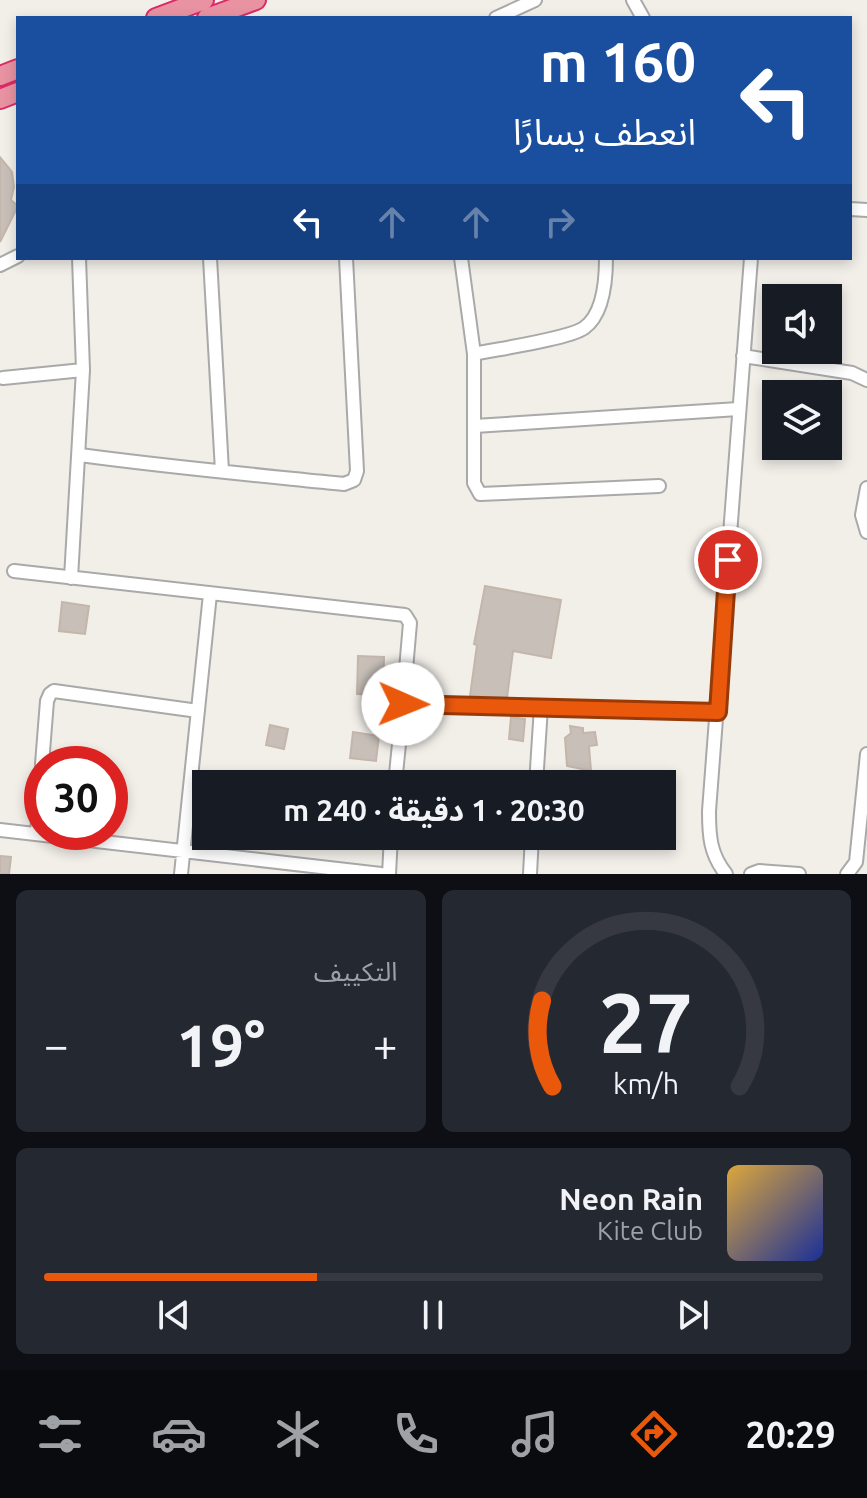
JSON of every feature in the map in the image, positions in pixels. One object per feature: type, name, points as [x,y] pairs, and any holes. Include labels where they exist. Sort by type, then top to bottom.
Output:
[{"type":"highway","points":[[212,16],[256,0]]},
{"type":"highway","points":[[160,16],[192,2]]},
{"type":"street","points":[[500,16],[535,0]]},
{"type":"street","points":[[71,578],[83,370],[79,260]]},
{"type":"street","points":[[210,260],[222,471]]},
{"type":"street","points":[[80,455],[344,484],[354,480],[346,260]]},
{"type":"street","points":[[461,260],[474,354],[474,483],[480,494],[659,486]]},
{"type":"street","points":[[474,354],[583,329],[597,311],[606,260]]},
{"type":"street","points":[[726,874],[711,850],[709,825],[751,260]]},
{"type":"street","points":[[743,356],[852,373],[867,380]]},
{"type":"street","points":[[3,378],[83,370]]},
{"type":"street","points":[[475,426],[738,409]]},
{"type":"street","points":[[867,488],[862,515],[867,532]]},
{"type":"street","points":[[14,571],[405,615],[410,623],[396,770]]},
{"type":"street","points":[[181,874],[210,594]]},
{"type":"street","points":[[44,746],[47,701],[54,691],[198,711]]},
{"type":"street","points":[[403,704],[718,712]]},
{"type":"street","points":[[537,770],[541,707]]},
{"type":"street","points":[[847,874],[856,862],[867,754]]},
{"type":"street","points":[[0,830],[24,833]]},
{"type":"street","points":[[128,844],[329,871],[381,874]]},
{"type":"street","points":[[389,874],[390,850]]},
{"type":"street","points":[[530,874],[531,850]]},
{"type":"street","points":[[751,874],[759,871],[799,874]]},
{"type":"building","points":[[0,157],[12,172],[14,187],[11,200],[16,204],[16,210],[0,242]]},
{"type":"building","points":[[485,586],[561,600],[551,658],[513,651],[507,698],[470,696],[477,645],[474,644]]},
{"type":"building","points":[[62,602],[89,606],[85,634],[59,631]]},
{"type":"building","points":[[358,656],[384,657],[383,695],[357,694]]},
{"type":"building","points":[[511,717],[525,719],[523,741],[509,739]]},
{"type":"building","points":[[270,725],[288,729],[284,749],[266,745]]},
{"type":"building","points":[[570,726],[583,728],[583,733],[595,732],[597,745],[589,746],[591,770],[567,766],[565,738],[571,733]]},
{"type":"building","points":[[353,732],[379,736],[376,761],[350,758]]},
{"type":"building","points":[[0,856],[11,857],[9,874],[0,874]]},
{"type":"route","points":[[403,704],[718,712],[728,560]]}]
